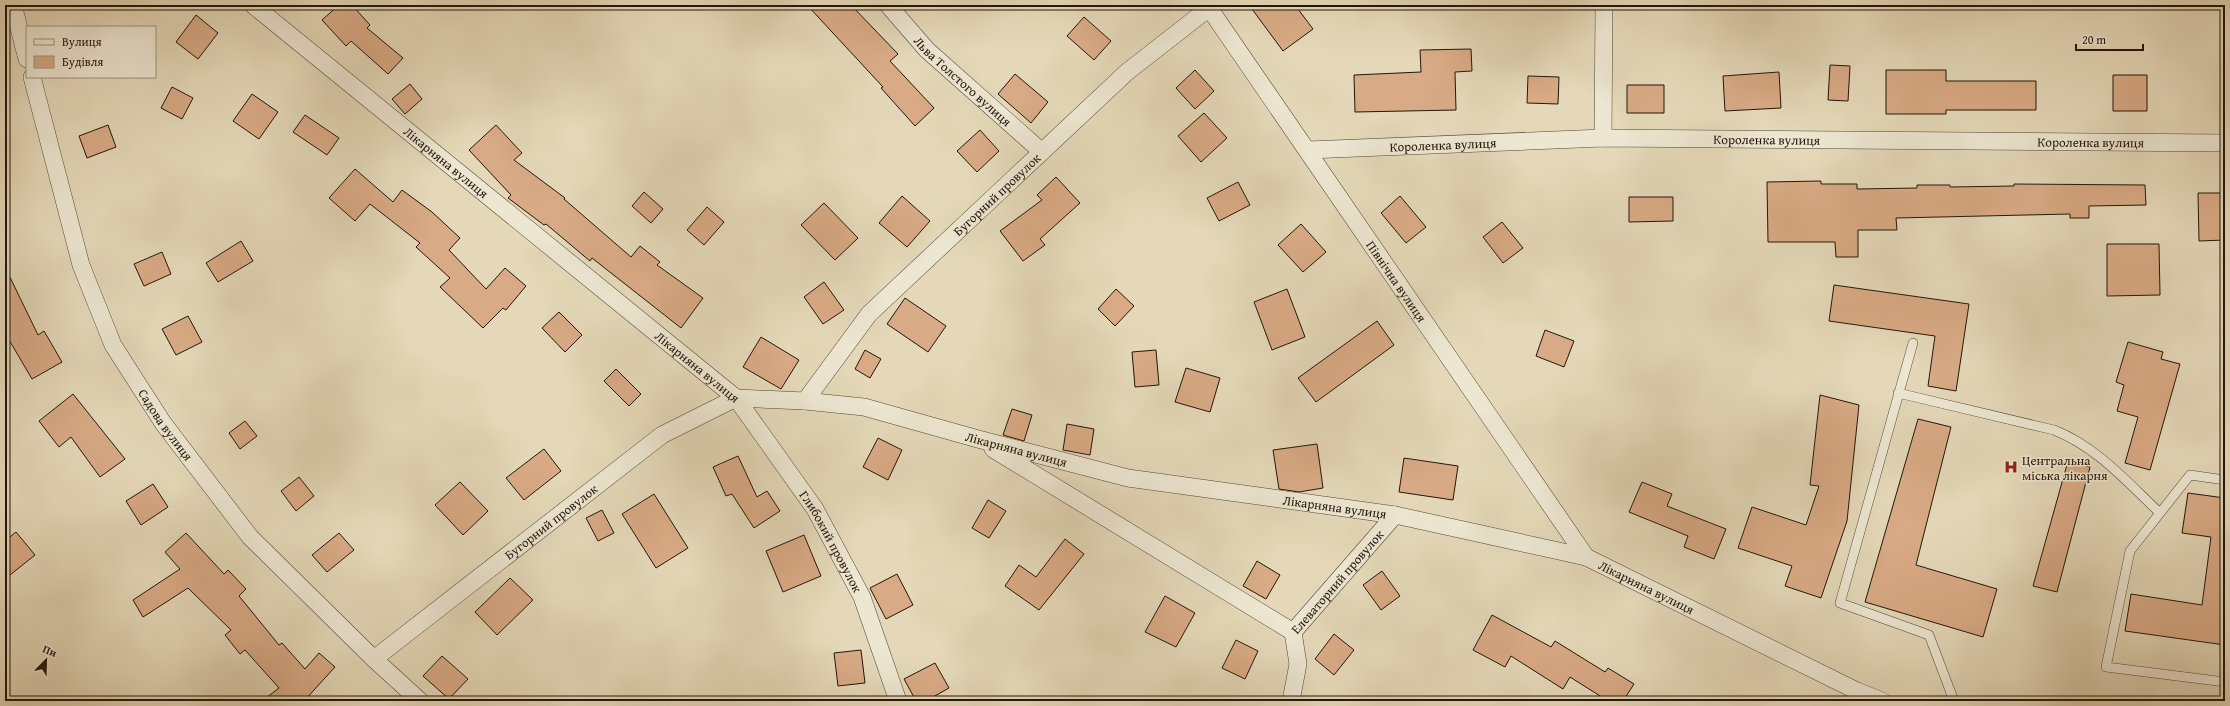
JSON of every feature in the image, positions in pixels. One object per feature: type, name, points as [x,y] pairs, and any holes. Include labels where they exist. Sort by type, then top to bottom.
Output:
[{"type":"street","points":[[13,5],[26,55]]},
{"type":"street","name":"Лікарняна вулиця","points":[[253,5],[736,398],[805,401],[864,407],[978,440],[1128,478],[1395,515],[1586,557],[1853,696],[1882,701]]},
{"type":"street","name":"Льва Толстого вулиця","points":[[888,5],[927,50],[1042,152]]},
{"type":"street","points":[[1603,138],[1604,5]]},
{"type":"street","name":"Бугорний провулок","points":[[805,401],[870,314],[1127,72],[1208,7]]},
{"type":"street","name":"Північна вулиця","points":[[1208,7],[1308,150],[1586,557]]},
{"type":"street","name":"Садова вулиця","points":[[32,78],[81,265],[113,345],[163,423],[250,537],[374,660],[420,701]]},
{"type":"street","name":"Короленка вулиця","points":[[1308,150],[1603,138],[2225,142]]},
{"type":"street","name":"Бугорний провулок","points":[[374,660],[662,435],[736,398]]},
{"type":"street","name":"Глибокий провулок","points":[[736,398],[815,509],[862,598],[898,701]]},
{"type":"street","points":[[978,440],[1293,632]]},
{"type":"street","name":"Елеваторний провулок","points":[[1291,701],[1298,664],[1293,632],[1395,515]]},
{"type":"lane","points":[[1913,343],[1840,604],[1929,635],[1954,701]]},
{"type":"lane","points":[[1898,393],[2054,430],[2074,438],[2094,452],[2160,513]]},
{"type":"lane","points":[[2225,480],[2190,475],[2130,551],[2106,668],[2225,682]]},
{"type":"building","points":[[339,5],[352,5],[370,25],[367,28],[403,58],[388,74],[351,41],[346,46],[322,20]]},
{"type":"building","points":[[807,5],[851,5],[898,54],[890,61],[934,108],[915,126],[881,88],[883,87]]},
{"type":"building","points":[[1249,5],[1295,5],[1313,29],[1283,51]]},
{"type":"building","points":[[196,15],[218,33],[198,59],[176,42]]},
{"type":"building","points":[[1084,17],[1111,41],[1094,60],[1067,36]]},
{"type":"building","points":[[1471,49],[1472,71],[1455,72],[1456,110],[1355,112],[1354,75],[1421,72],[1420,50]]},
{"type":"building","points":[[1830,65],[1850,66],[1848,101],[1828,100]]},
{"type":"building","points":[[1195,70],[1214,91],[1195,109],[1176,88]]},
{"type":"building","points":[[1886,70],[1946,70],[1946,81],[2036,81],[2036,110],[1946,110],[1946,114],[1886,114]]},
{"type":"building","points":[[1779,72],[1781,108],[1725,111],[1723,76]]},
{"type":"building","points":[[1015,74],[1048,102],[1031,123],[998,94]]},
{"type":"building","points":[[2113,75],[2147,75],[2147,111],[2113,111]]},
{"type":"building","points":[[1528,76],[1559,77],[1558,104],[1527,103]]},
{"type":"building","points":[[410,84],[422,99],[405,114],[392,99]]},
{"type":"building","points":[[1627,85],[1664,85],[1664,113],[1627,113]]},
{"type":"building","points":[[172,87],[193,98],[182,119],[161,108]]},
{"type":"building","points":[[252,94],[278,112],[259,139],[233,121]]},
{"type":"building","points":[[1204,113],[1227,138],[1201,162],[1178,136]]},
{"type":"building","points":[[305,115],[339,138],[327,155],[293,132]]},
{"type":"building","points":[[108,125],[116,147],[87,158],[79,136]]},
{"type":"building","points":[[496,125],[522,153],[514,160],[565,198],[564,199],[631,257],[640,246],[660,262],[657,265],[703,298],[681,328],[592,258],[590,261],[546,224],[544,225],[508,198],[511,195],[469,150]]},
{"type":"building","points":[[980,130],[999,151],[977,172],[957,151]]},
{"type":"building","points":[[355,169],[393,202],[402,190],[432,212],[460,238],[449,250],[486,289],[505,268],[526,286],[506,310],[503,308],[483,328],[440,287],[450,278],[416,247],[420,243],[370,204],[355,221],[329,198]]},
{"type":"building","points":[[1056,177],[1080,203],[1040,239],[1045,245],[1023,261],[1000,231],[1042,200],[1037,195]]},
{"type":"building","points":[[1821,181],[1821,184],[1857,184],[1857,189],[1917,188],[1917,185],[1950,185],[1950,187],[2014,186],[2014,184],[2145,185],[2146,205],[2089,206],[2089,218],[2070,218],[2070,214],[1896,218],[1897,230],[1858,230],[1858,257],[1836,257],[1835,242],[1768,242],[1767,182]]},
{"type":"building","points":[[1238,182],[1250,205],[1219,221],[1207,198]]},
{"type":"building","points":[[644,192],[663,209],[651,223],[632,206]]},
{"type":"building","points":[[2198,193],[2225,193],[2225,240],[2199,241]]},
{"type":"building","points":[[902,196],[930,221],[907,247],[879,223]]},
{"type":"building","points":[[1400,196],[1426,227],[1406,243],[1381,213]]},
{"type":"building","points":[[1629,197],[1673,197],[1673,221],[1629,222]]},
{"type":"building","points":[[824,203],[858,238],[835,260],[801,225]]},
{"type":"building","points":[[707,207],[724,222],[704,245],[687,230]]},
{"type":"building","points":[[1502,222],[1523,248],[1503,263],[1483,237]]},
{"type":"building","points":[[1301,224],[1326,252],[1303,272],[1278,245]]},
{"type":"building","points":[[241,241],[253,261],[218,282],[206,263]]},
{"type":"building","points":[[2107,244],[2159,244],[2160,295],[2107,296]]},
{"type":"building","points":[[162,252],[171,274],[144,286],[134,264]]},
{"type":"building","points":[[5,267],[38,335],[44,331],[62,362],[32,379],[5,333]]},
{"type":"building","points":[[824,282],[844,310],[823,324],[804,297]]},
{"type":"building","points":[[1834,285],[1969,304],[1956,391],[1928,386],[1935,336],[1829,321]]},
{"type":"building","points":[[1116,289],[1134,306],[1115,326],[1098,309]]},
{"type":"building","points":[[1287,289],[1305,337],[1272,350],[1254,302]]},
{"type":"building","points":[[905,298],[946,326],[928,352],[887,324]]},
{"type":"building","points":[[559,312],[582,335],[565,352],[542,328]]},
{"type":"building","points":[[188,316],[202,342],[176,355],[162,329]]},
{"type":"building","points":[[1377,321],[1394,345],[1316,402],[1298,378]]},
{"type":"building","points":[[1545,330],[1574,341],[1564,367],[1536,356]]},
{"type":"building","points":[[761,337],[799,360],[781,389],[743,367]]},
{"type":"building","points":[[2128,342],[2163,352],[2161,359],[2180,364],[2150,470],[2125,463],[2138,417],[2117,411],[2124,385],[2116,382]]},
{"type":"building","points":[[865,350],[881,359],[870,378],[855,369]]},
{"type":"building","points":[[1156,350],[1159,385],[1135,387],[1132,352]]},
{"type":"building","points":[[1186,368],[1220,378],[1210,412],[1175,402]]},
{"type":"building","points":[[616,369],[641,394],[629,406],[604,381]]},
{"type":"building","points":[[73,394],[125,459],[100,477],[71,437],[59,447],[39,421]]},
{"type":"building","points":[[1820,395],[1859,405],[1847,521],[1821,598],[1785,586],[1792,566],[1738,548],[1752,507],[1806,525],[1819,486],[1810,485]]},
{"type":"building","points":[[1012,409],[1032,415],[1024,441],[1003,435]]},
{"type":"building","points":[[1918,419],[1951,427],[1916,565],[1997,589],[1983,637],[1865,602]]},
{"type":"building","points":[[245,421],[257,436],[240,449],[229,433]]},
{"type":"building","points":[[1067,424],[1094,429],[1090,455],[1063,450]]},
{"type":"building","points":[[878,438],[902,450],[888,480],[863,467]]},
{"type":"building","points":[[1317,444],[1323,488],[1299,492],[1279,489],[1273,450]]},
{"type":"building","points":[[544,449],[561,471],[524,500],[506,478]]},
{"type":"building","points":[[738,456],[757,497],[767,491],[780,511],[754,528],[732,494],[726,496],[713,467]]},
{"type":"building","points":[[1404,458],[1458,466],[1453,500],[1399,492]]},
{"type":"building","points":[[2068,461],[2090,467],[2057,592],[2033,586]]},
{"type":"building","points":[[299,477],[314,496],[296,511],[281,491]]},
{"type":"building","points":[[460,482],[488,511],[463,535],[435,505]]},
{"type":"building","points":[[1642,482],[1672,494],[1667,506],[1726,529],[1714,559],[1684,547],[1688,536],[1629,512]]},
{"type":"building","points":[[153,484],[168,507],[141,525],[126,501]]},
{"type":"building","points":[[2188,493],[2225,498],[2225,645],[2125,631],[2131,594],[2202,605],[2211,537],[2182,533]]},
{"type":"building","points":[[654,494],[688,548],[656,568],[622,514]]},
{"type":"building","points":[[988,500],[1006,511],[989,538],[972,528]]},
{"type":"building","points":[[602,510],[614,533],[598,541],[586,518]]},
{"type":"building","points":[[16,532],[35,555],[5,579],[5,541]]},
{"type":"building","points":[[186,533],[224,574],[228,570],[246,589],[239,596],[279,645],[282,643],[305,669],[319,653],[335,667],[304,701],[262,701],[279,688],[245,650],[240,654],[225,635],[231,630],[188,588],[143,617],[133,600],[180,569],[165,552]]},
{"type":"building","points":[[339,533],[354,550],[327,572],[312,555]]},
{"type":"building","points":[[804,535],[821,576],[783,592],[766,551]]},
{"type":"building","points":[[1065,539],[1084,554],[1039,610],[1005,586],[1019,565],[1036,577]]},
{"type":"building","points":[[1257,561],[1280,575],[1266,599],[1243,586]]},
{"type":"building","points":[[1382,571],[1400,596],[1381,610],[1363,585]]},
{"type":"building","points":[[897,574],[913,605],[886,619],[870,588]]},
{"type":"building","points":[[510,578],[533,600],[497,635],[475,612]]},
{"type":"building","points":[[1165,596],[1195,613],[1176,647],[1145,632]]},
{"type":"building","points":[[1492,615],[1551,647],[1555,641],[1605,672],[1608,668],[1634,684],[1623,701],[1608,701],[1570,677],[1563,689],[1511,656],[1505,667],[1473,650]]},
{"type":"building","points":[[1334,634],[1354,650],[1334,675],[1315,659]]},
{"type":"building","points":[[1236,640],[1258,651],[1245,679],[1222,668]]},
{"type":"building","points":[[861,650],[865,683],[838,686],[834,653]]},
{"type":"building","points":[[442,656],[468,679],[449,699],[423,676]]},
{"type":"building","points":[[935,663],[949,688],[926,701],[916,701],[904,679]]},
{"type":"place","name":"Центральна міська лікарня","points":[[2011,467]]}]
